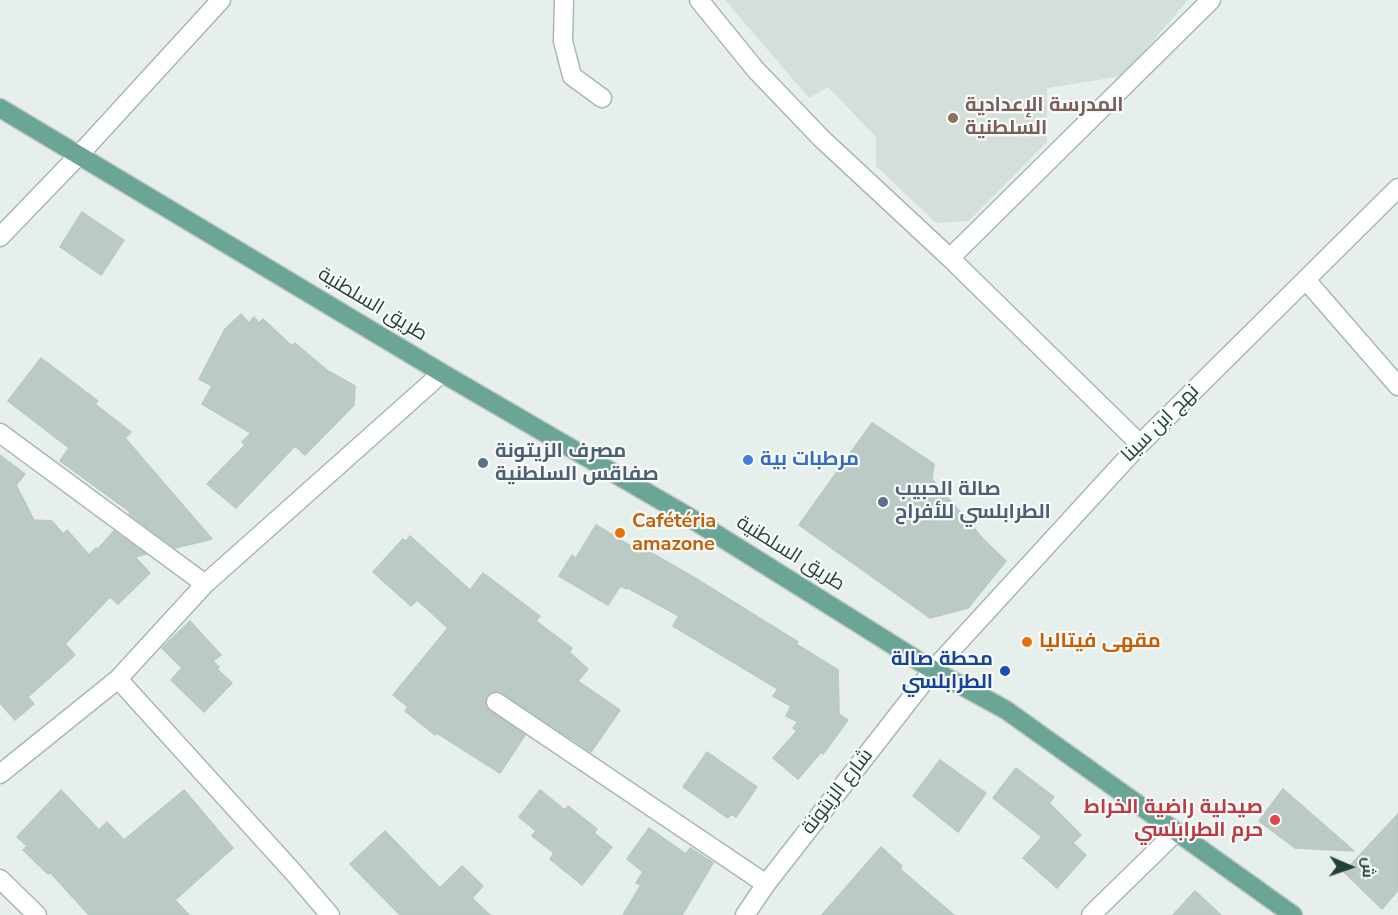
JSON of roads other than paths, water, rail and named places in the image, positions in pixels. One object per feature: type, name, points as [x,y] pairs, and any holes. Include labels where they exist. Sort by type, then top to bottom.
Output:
[{"type":"main road","name":"طريق السلطنية","points":[[0,108],[442,373],[684,514],[933,669],[1006,710],[1293,915]]},
{"type":"street","points":[[0,237],[79,155],[221,0]]},
{"type":"street","points":[[564,0],[563,41],[572,76],[602,98]]},
{"type":"street","points":[[699,0],[754,69],[821,138],[950,258],[1140,444]]},
{"type":"street","points":[[950,258],[1211,0]]},
{"type":"street","name":"نهج ابن سينا","points":[[933,669],[1140,444],[1398,188]]},
{"type":"street","points":[[1306,280],[1398,386]]},
{"type":"street","points":[[0,774],[118,679],[205,584],[442,373]]},
{"type":"street","points":[[0,433],[205,584]]},
{"type":"street","name":"شارع الزيتونة","points":[[745,915],[766,884],[933,669]]},
{"type":"street","points":[[118,679],[330,915]]},
{"type":"street","points":[[496,702],[766,884]]},
{"type":"street","points":[[1091,915],[1176,832]]},
{"type":"street","points":[[0,879],[37,915]]},
{"type":"place","name":"المدرسة الإعدادية السلطنية","points":[[953,118]]},
{"type":"place","name":"مرطبات بية","points":[[748,460]]},
{"type":"place","name":"مصرف الزيتونة صفاقس السلطنية","points":[[483,463]]},
{"type":"place","name":"صالة الحبيب الطرابلسي للأفراح","points":[[883,502]]},
{"type":"place","name":"Cafétéria amazone","points":[[620,533]]},
{"type":"place","name":"مقهى فيتاليا","points":[[1027,642]]},
{"type":"place","name":"محطة صالة الطرابلسي","points":[[1005,671]]},
{"type":"place","name":"صيدلية راضية الخراط حرم الطرابلسي","points":[[1275,820]]}]
